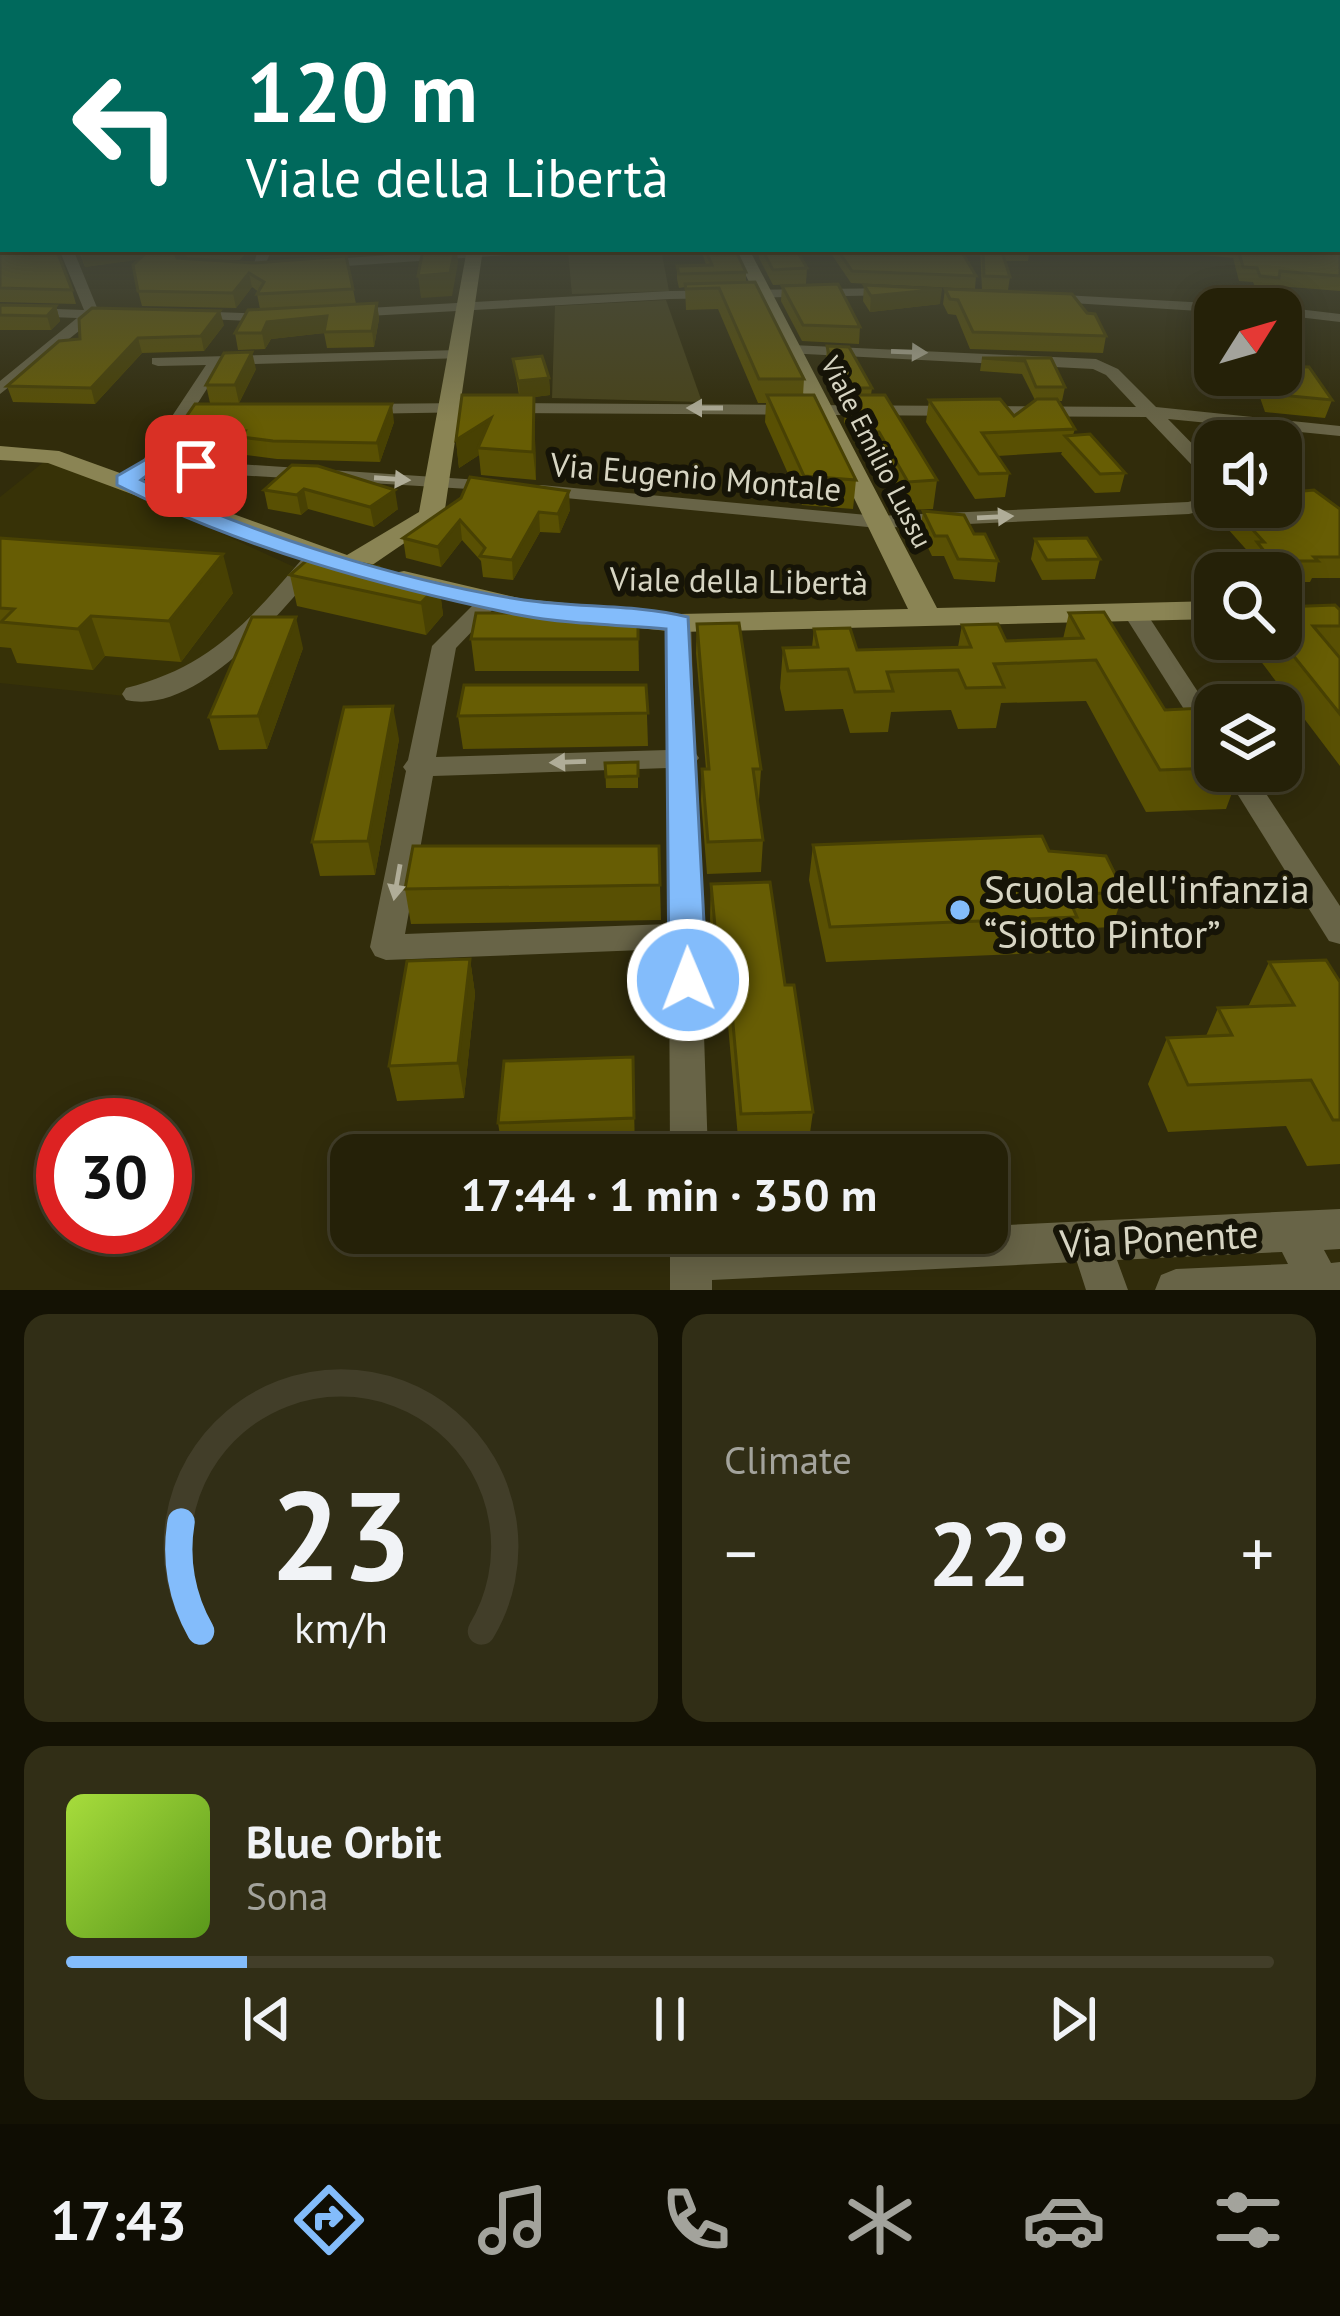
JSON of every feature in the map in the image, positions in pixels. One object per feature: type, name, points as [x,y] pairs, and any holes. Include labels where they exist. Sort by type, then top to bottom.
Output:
[{"type":"street","points":[[4,383],[89,316],[89,301]]},
{"type":"street","points":[[340,314],[541,301]]},
{"type":"street","name":"Viale Emilio Lussu","points":[[767,301],[927,617]]},
{"type":"street","points":[[1108,301],[1194,306]]},
{"type":"street","points":[[350,565],[431,516],[465,304]]},
{"type":"street","points":[[0,311],[132,315]]},
{"type":"street","points":[[1302,313],[1340,318]]},
{"type":"street","points":[[176,315],[293,318]]},
{"type":"street","points":[[792,350],[1076,359],[1112,372],[1194,456]]},
{"type":"street","points":[[158,362],[458,355]]},
{"type":"street","points":[[125,480],[150,464],[216,362]]},
{"type":"street","points":[[345,409],[1152,412],[1340,431]]},
{"type":"street","points":[[182,412],[252,411]]},
{"type":"street","name":"Viale della Libertà","points":[[0,453],[51,456],[125,480],[175,506],[316,556],[491,600],[679,622],[1194,611]]},
{"type":"street","name":"Via Eugenio Montale","points":[[150,464],[437,482],[878,522],[1194,507]]},
{"type":"street","points":[[135,694],[164,692],[191,679],[316,556]]},
{"type":"street","points":[[491,600],[444,646],[417,767],[386,947],[687,936]]},
{"type":"street","points":[[1135,613],[1194,705]]},
{"type":"street","points":[[679,622],[689,1134]]},
{"type":"street","points":[[417,767],[685,758]]},
{"type":"street","points":[[1250,792],[1340,932]]},
{"type":"street","name":"Via Ponente","points":[[690,1261],[1340,1229]]},
{"type":"street","points":[[1294,1232],[1328,1286]]},
{"type":"street","points":[[1090,1241],[1107,1290]]},
{"type":"street","name":"Via Ponente","points":[[1175,1290],[1328,1286]]},
{"type":"shaded area","points":[[666,301],[702,402],[552,398],[555,306]]},
{"type":"shaded area","points":[[45,461],[118,486],[303,571],[205,666],[125,696],[0,683],[0,497]]},
{"type":"building","points":[[725,301],[765,301],[804,379],[759,379]]},
{"type":"building","points":[[790,301],[847,301],[860,327],[803,325]]},
{"type":"building","points":[[959,301],[1078,301],[1087,313],[1095,314],[1106,336],[973,332]]},
{"type":"building","points":[[377,303],[372,331],[324,332],[327,316],[267,322],[262,333],[235,333],[248,310]]},
{"type":"building","points":[[0,305],[56,306],[47,316],[0,315]]},
{"type":"building","points":[[92,308],[220,311],[201,336],[138,338],[91,388],[7,386],[59,341],[80,339],[79,319]]},
{"type":"building","points":[[827,346],[849,347],[872,388],[845,388],[837,355],[830,359]]},
{"type":"building","points":[[252,352],[235,385],[206,385],[224,353]]},
{"type":"building","points":[[542,356],[549,378],[518,381],[513,359]]},
{"type":"building","points":[[982,358],[1051,358],[1065,387],[1036,387],[1025,361]]},
{"type":"building","points":[[1302,367],[1309,367],[1332,400],[1291,396],[1302,396]]},
{"type":"building","points":[[462,395],[534,395],[533,452],[478,448],[491,418],[456,440]]},
{"type":"building","points":[[767,395],[814,395],[856,480],[804,476]]},
{"type":"building","points":[[847,395],[885,395],[937,480],[908,482],[879,432],[867,432]]},
{"type":"building","points":[[1000,399],[1014,416],[1037,399],[1057,399],[1075,429],[982,433],[1009,473],[979,474],[929,400]]},
{"type":"building","points":[[195,404],[392,404],[377,443],[273,441],[241,437],[245,431],[177,430]]},
{"type":"building","points":[[1090,434],[1125,473],[1100,474],[1065,436]]},
{"type":"building","points":[[292,465],[318,466],[395,490],[370,507],[304,489],[297,495],[264,490]]},
{"type":"building","points":[[470,477],[569,491],[558,514],[539,512],[512,560],[480,556],[485,548],[460,520],[438,547],[403,538],[461,498]]},
{"type":"building","points":[[1314,490],[1340,509],[1340,557],[1302,561],[1302,552],[1265,552],[1257,542],[1264,542],[1251,528],[1302,528],[1302,491]]},
{"type":"building","points":[[923,511],[964,515],[974,534],[985,534],[998,561],[958,559],[947,536],[935,536]]},
{"type":"building","points":[[0,538],[223,554],[169,621],[91,616],[78,629],[1,622],[14,609],[0,608]]},
{"type":"building","points":[[1087,538],[1100,559],[1047,560],[1035,539]]},
{"type":"building","points":[[314,554],[439,584],[421,603],[290,575]]},
{"type":"building","points":[[1335,605],[1340,610],[1340,626],[1313,626],[1340,658],[1340,714],[1297,660],[1302,660],[1302,606]]},
{"type":"building","points":[[1104,612],[1165,710],[1194,708],[1194,769],[1160,770],[1096,660],[994,664],[1004,687],[966,688],[958,670],[887,672],[893,691],[855,692],[848,669],[788,671],[783,648],[818,647],[814,629],[850,628],[857,650],[971,647],[962,625],[998,624],[1006,641],[1083,638],[1069,613]]},
{"type":"building","points":[[476,613],[638,613],[638,639],[471,639]]},
{"type":"building","points":[[252,617],[296,617],[258,716],[209,717]]},
{"type":"building","points":[[739,623],[761,769],[753,769],[763,840],[708,842],[702,769],[709,769],[697,624]]},
{"type":"building","points":[[464,685],[646,685],[648,713],[458,716]]},
{"type":"building","points":[[393,706],[368,841],[312,842],[344,707]]},
{"type":"building","points":[[638,762],[638,776],[606,777],[605,763]]},
{"type":"building","points":[[1042,836],[1049,851],[1106,856],[1124,892],[1067,895],[1077,917],[830,927],[813,845]]},
{"type":"building","points":[[413,846],[659,846],[660,885],[405,889]]},
{"type":"building","points":[[770,882],[785,985],[794,985],[813,1112],[741,1114],[730,990],[721,990],[711,884]]},
{"type":"building","points":[[470,959],[458,1063],[389,1066],[407,961]]},
{"type":"building","points":[[1326,960],[1340,982],[1340,1120],[1333,1120],[1311,1080],[1188,1085],[1167,1038],[1232,1035],[1218,1008],[1294,1005],[1269,962]]},
{"type":"building","points":[[633,1057],[634,1118],[498,1123],[504,1061]]},
{"type":"place","name":"Scuola dell'infanzia “Siotto Pintor”","points":[[960,910]]},
{"type":"route","points":[[196,466],[150,464],[125,480],[175,506],[350,565],[523,608],[679,622],[688,980]]}]
